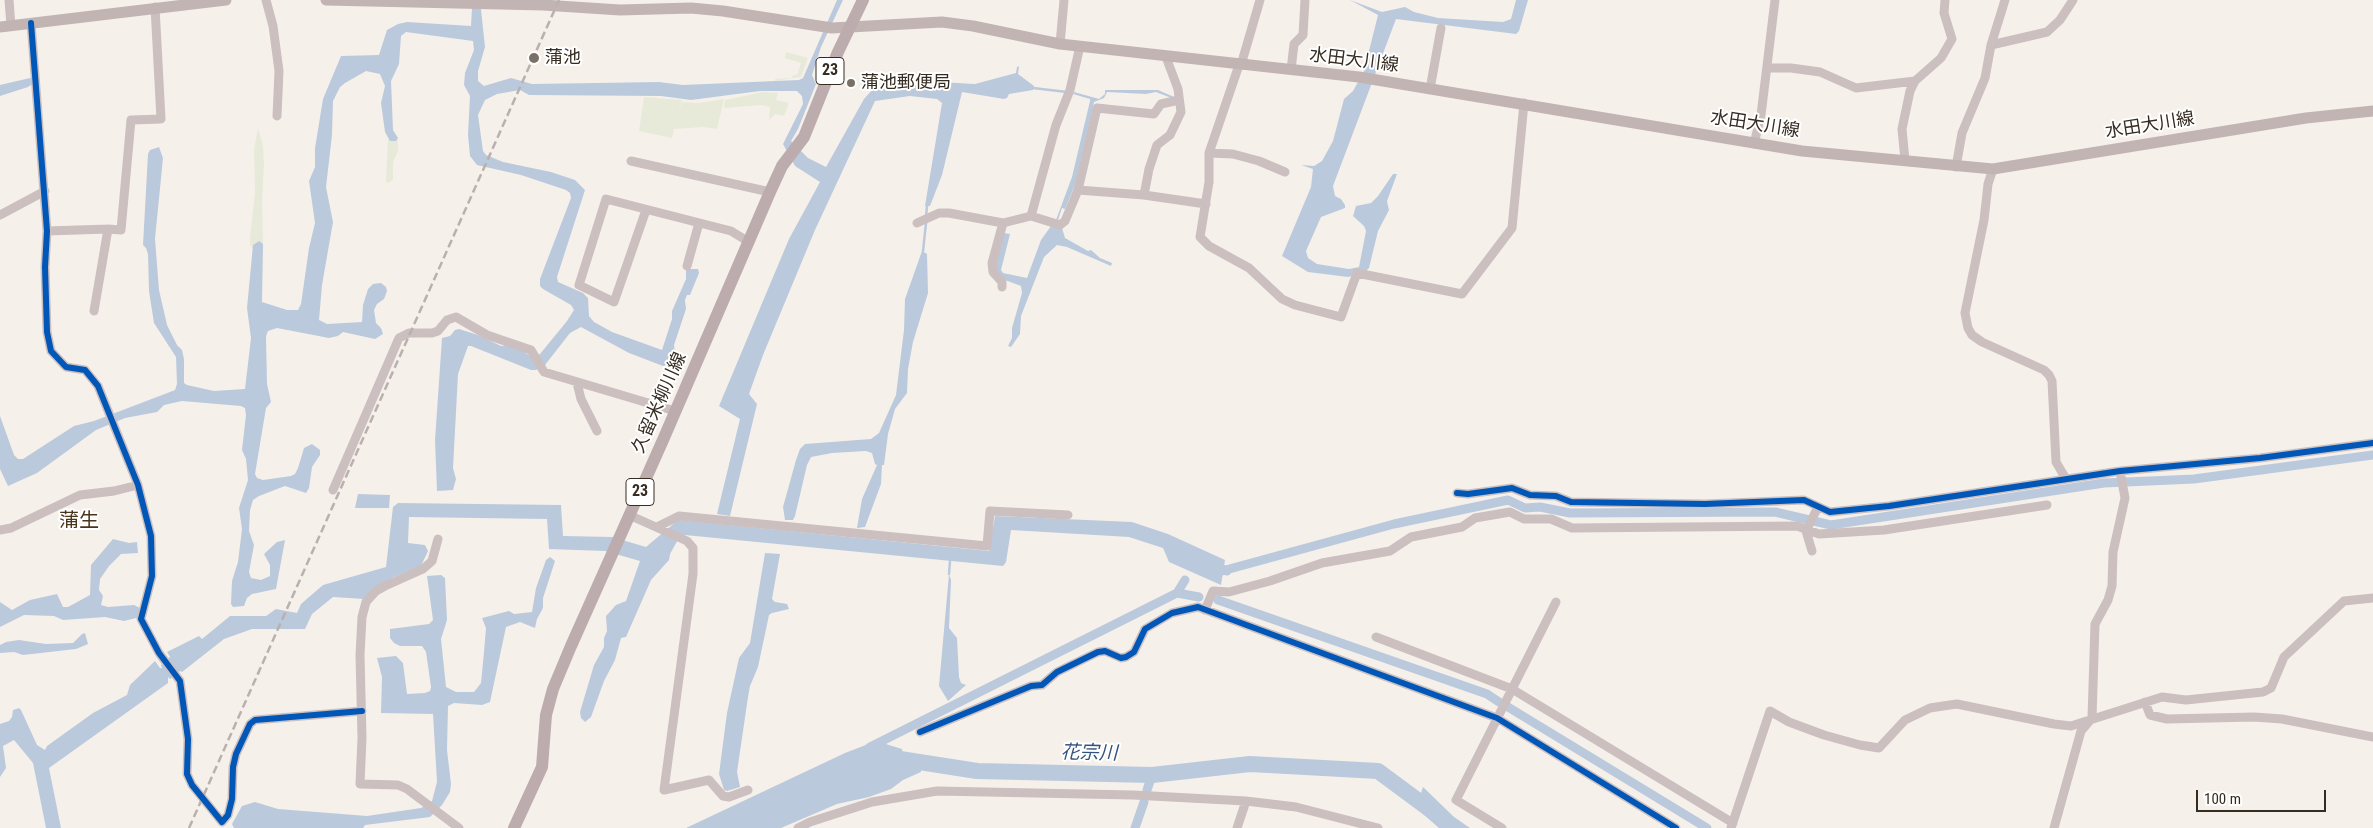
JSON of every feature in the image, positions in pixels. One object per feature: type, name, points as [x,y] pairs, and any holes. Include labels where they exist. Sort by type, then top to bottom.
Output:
[{"type":"main road","points":[[5,26],[226,0]]},
{"type":"main road","name":"水田大川線","points":[[326,0],[526,2],[620,10],[691,8],[828,27],[852,28],[942,22],[973,26],[1060,44],[1359,77],[1754,144],[1810,152],[1905,160],[1956,167],[1993,169],[2306,118],[2373,112]]},
{"type":"main road","name":"久留米柳川線","points":[[514,828],[542,767],[546,715],[553,689],[770,192],[786,161],[799,143],[838,52],[852,28],[863,0]]},
{"type":"street","points":[[5,26],[8,0]]},
{"type":"street","points":[[266,0],[273,26],[278,63],[277,116]]},
{"type":"street","points":[[1060,44],[1064,0]]},
{"type":"street","points":[[1260,0],[1240,65],[1209,153],[1210,182],[1200,233],[1202,240],[1249,268],[1282,299],[1295,305],[1341,317],[1358,273],[1462,294],[1512,228],[1524,104]]},
{"type":"street","points":[[1291,70],[1294,44],[1303,35],[1306,0]]},
{"type":"street","points":[[1754,144],[1761,115],[1776,0]]},
{"type":"street","points":[[1905,160],[1902,129],[1905,109],[1915,81],[1941,58],[1952,39],[1944,13],[1945,0]]},
{"type":"street","points":[[1956,167],[1962,133],[1984,78],[1991,45],[2005,0]]},
{"type":"street","points":[[1991,45],[2047,32],[2060,20],[2073,0]]},
{"type":"street","points":[[47,231],[121,230],[130,120],[161,119],[155,7]]},
{"type":"street","points":[[31,22],[45,191],[47,332],[51,351],[66,367],[85,370],[98,386],[138,485],[151,536],[152,576],[141,619],[164,660],[180,681],[188,739],[187,774],[192,785],[222,822],[228,815],[232,799],[233,767],[236,754],[250,724],[255,720],[362,711]]},
{"type":"street","points":[[1430,88],[1441,28]]},
{"type":"street","points":[[1030,216],[1056,126],[1070,90],[1080,46]]},
{"type":"street","points":[[1144,195],[1149,169],[1157,145],[1170,135],[1181,112],[1178,89],[1166,57]]},
{"type":"street","points":[[1767,68],[1791,68],[1820,72],[1856,88],[1915,81]]},
{"type":"street","points":[[917,222],[939,213],[948,213],[1003,223],[1030,216],[1060,225],[1065,221],[1078,190],[1097,108],[1154,114],[1160,104],[1179,100]]},
{"type":"street","points":[[1209,153],[1233,154],[1259,160],[1284,172]]},
{"type":"street","points":[[631,161],[770,192]]},
{"type":"street","points":[[1993,169],[1988,184],[1984,220],[1965,313],[1968,328],[1982,342],[2049,374],[2052,381],[2056,462],[2066,479]]},
{"type":"street","points":[[1078,190],[1144,195],[1206,204]]},
{"type":"street","points":[[0,215],[45,191]]},
{"type":"street","points":[[646,210],[614,302],[579,285],[606,199],[731,231],[749,242]]},
{"type":"street","points":[[687,266],[699,223]]},
{"type":"street","points":[[1002,287],[1002,282],[993,272],[992,263],[1003,223]]},
{"type":"street","points":[[94,310],[108,230]]},
{"type":"street","points":[[333,490],[399,338],[404,335],[432,333],[438,330],[447,320],[456,317],[487,335],[531,350],[544,372],[676,411]]},
{"type":"street","points":[[577,383],[581,399],[597,432]]},
{"type":"street","points":[[1457,493],[1468,494],[1512,488],[1530,495],[1556,496],[1571,502],[1705,504],[1804,500],[1830,512],[1889,506],[2120,471],[2260,458],[2373,443]]},
{"type":"street","points":[[2055,828],[2080,731],[2092,718],[2095,624],[2108,600],[2112,586],[2113,552],[2125,498],[2120,471]]},
{"type":"street","points":[[0,530],[11,528],[80,495],[114,491],[138,485]]},
{"type":"street","points":[[1205,610],[1213,591],[1229,592],[1270,582],[1322,562],[1390,551],[1411,538],[1462,527],[1475,518],[1510,512],[1524,519],[1551,519],[1572,528],[1797,526],[1806,531],[1819,534],[1884,530],[2048,505]]},
{"type":"street","points":[[1812,551],[1806,531],[1818,507]]},
{"type":"street","points":[[657,527],[679,516],[986,546],[990,512],[1068,515]]},
{"type":"street","points":[[629,515],[687,541],[694,548],[693,574],[664,790],[708,780],[723,796],[730,797],[748,790]]},
{"type":"street","points":[[438,539],[432,561],[423,570],[376,591],[366,602],[362,617],[360,655],[362,711],[360,784],[398,785],[420,798],[459,828]]},
{"type":"street","points":[[1376,637],[1512,689],[1732,826],[1770,711],[1789,722],[1824,735],[1878,748],[1905,720],[1930,708],[1943,706],[1957,704],[2071,726],[2162,697],[2186,700],[2263,692],[2272,688],[2284,657],[2344,601],[2373,598]]},
{"type":"street","points":[[1502,828],[1456,800],[1556,602]]},
{"type":"street","points":[[920,732],[1031,686],[1042,685],[1057,672],[1098,652],[1105,651],[1120,658],[1126,657],[1134,652],[1144,629],[1155,621],[1187,608],[1198,607],[1497,718],[1676,828]]},
{"type":"street","points":[[2145,702],[2150,715],[2167,719],[2263,717],[2348,730],[2372,736]]},
{"type":"street","points":[[798,828],[810,822],[872,802],[937,791],[1133,795],[1246,800],[1296,806],[1378,828]]},
{"type":"street","points":[[1237,828],[1246,800]]},
{"type":"green space","points":[[786,52],[808,58],[801,77],[775,81],[775,79],[792,78],[793,75],[797,75],[801,63],[785,58]]},
{"type":"green space","points":[[763,92],[778,93],[776,100],[789,103],[784,116],[775,114],[769,120],[770,107],[761,105],[724,108],[725,100]]},
{"type":"green space","points":[[644,97],[682,100],[676,124],[682,102],[699,103],[724,99],[717,129],[703,127],[674,129],[672,138],[639,131]]},
{"type":"green space","points":[[258,128],[263,146],[264,164],[262,202],[263,244],[259,241],[255,243],[253,249],[250,245],[250,238],[255,192],[254,150]]},
{"type":"green space","points":[[398,138],[398,151],[393,162],[393,179],[389,183],[386,182],[388,139],[397,140]]},
{"type":"water","points":[[480,0],[485,47],[478,71],[478,81],[484,86],[511,78],[532,84],[659,82],[683,85],[799,80],[803,78],[837,0],[843,0],[821,47],[812,75],[816,84],[798,129],[791,141],[808,158],[826,167],[864,99],[872,90],[893,83],[896,74],[921,81],[975,84],[1016,73],[1019,66],[1018,74],[1034,86],[1033,90],[1009,94],[1004,99],[962,92],[942,175],[930,206],[925,206],[942,103],[937,99],[910,96],[875,101],[815,230],[763,355],[749,394],[757,404],[730,516],[717,514],[740,419],[719,406],[789,239],[820,182],[795,166],[783,144],[803,104],[802,96],[797,91],[760,91],[691,100],[661,96],[529,95],[520,90],[497,94],[485,100],[478,115],[483,151],[486,155],[503,162],[551,172],[575,180],[585,190],[557,277],[558,282],[583,293],[588,298],[589,316],[594,322],[612,332],[662,350],[672,319],[672,311],[686,279],[686,269],[698,269],[699,273],[690,295],[687,295],[685,300],[686,309],[674,345],[675,354],[671,364],[663,366],[629,353],[581,327],[570,333],[545,365],[536,370],[531,370],[468,346],[458,374],[453,468],[456,479],[453,490],[437,491],[435,440],[442,338],[450,336],[455,330],[459,329],[478,335],[501,346],[508,345],[519,349],[534,358],[540,354],[574,310],[571,305],[540,286],[540,279],[571,198],[570,193],[566,190],[521,175],[477,165],[470,156],[468,135],[470,96],[464,85],[465,73],[474,50],[473,41],[406,32],[401,36],[399,64],[391,81],[393,130],[398,138],[396,141],[390,141],[385,132],[381,103],[385,86],[380,74],[366,71],[345,83],[340,87],[333,101],[332,135],[326,187],[333,222],[322,285],[319,320],[327,324],[362,322],[363,305],[368,289],[373,284],[381,283],[386,287],[387,291],[384,299],[377,304],[374,310],[376,323],[381,328],[383,334],[375,339],[343,332],[338,336],[329,338],[277,328],[268,331],[266,336],[267,384],[271,402],[266,408],[255,474],[257,478],[263,480],[291,476],[295,474],[298,468],[304,448],[312,444],[320,450],[320,455],[312,467],[309,488],[306,493],[285,486],[253,500],[250,510],[249,531],[254,545],[249,572],[251,578],[261,580],[270,576],[270,565],[264,554],[277,542],[285,540],[276,589],[252,594],[247,598],[244,606],[233,607],[231,604],[232,581],[238,562],[242,529],[239,508],[248,480],[246,459],[242,450],[246,415],[245,408],[241,406],[182,401],[164,405],[157,412],[125,418],[96,430],[37,473],[8,486],[0,469],[0,416],[14,455],[18,459],[23,459],[74,426],[94,421],[175,390],[177,384],[176,357],[154,323],[149,291],[148,254],[143,245],[148,154],[150,150],[159,147],[163,158],[155,239],[159,290],[167,325],[177,345],[182,350],[184,383],[214,391],[245,389],[251,338],[247,308],[253,245],[259,241],[263,244],[262,302],[287,310],[298,310],[301,304],[309,248],[315,223],[309,181],[315,167],[315,148],[323,99],[341,56],[379,55],[387,30],[398,24],[407,22],[471,26],[472,8]]},
{"type":"water","points":[[1350,0],[1382,12],[1405,7],[1414,12],[1438,18],[1503,22],[1511,19],[1516,0],[1528,0],[1519,31],[1516,34],[1396,19],[1333,186],[1335,196],[1341,199],[1345,208],[1321,217],[1306,251],[1308,258],[1317,264],[1349,269],[1359,267],[1366,231],[1364,226],[1353,216],[1356,206],[1371,203],[1393,174],[1397,174],[1387,201],[1389,210],[1378,231],[1369,268],[1365,272],[1348,277],[1308,272],[1282,256],[1311,187],[1313,169],[1301,165],[1314,166],[1322,161],[1333,141],[1344,99],[1353,91],[1364,71],[1378,15]]},
{"type":"water","points":[[30,78],[33,79],[34,83],[28,87],[0,96],[0,85]]},
{"type":"water","points":[[1105,90],[1158,90],[1174,97],[1174,99],[1156,92],[1146,94],[1107,92],[1104,98],[1094,102],[1075,185],[1065,209],[1062,208],[1058,220],[1056,220],[1072,177],[1090,101],[1090,99],[1073,94],[1074,92],[1099,99],[1105,94]]},
{"type":"water","points":[[1051,226],[1062,228],[1065,238],[1088,251],[1091,250],[1100,258],[1112,263],[1111,266],[1067,247],[1057,245],[1044,257],[1021,316],[1020,334],[1011,347],[1008,346],[1012,338],[1012,328],[1022,293],[1021,286],[1005,280],[997,273],[995,263],[1004,233],[1010,234],[1001,270],[1003,273],[1027,278],[1041,240]]},
{"type":"water","points":[[922,251],[927,254],[928,293],[913,342],[908,369],[907,393],[895,409],[888,434],[884,465],[882,465],[881,484],[865,527],[857,528],[862,499],[877,465],[872,453],[866,451],[832,453],[811,457],[807,465],[795,516],[793,520],[785,520],[783,507],[796,460],[800,449],[805,444],[871,439],[879,433],[896,395],[904,330],[905,299]]},
{"type":"water","points":[[358,494],[390,495],[389,508],[355,508]]},
{"type":"water","points":[[398,503],[561,505],[563,536],[612,537],[646,547],[678,520],[989,551],[995,516],[1132,522],[1168,534],[1225,560],[1221,585],[1169,562],[1163,548],[1129,537],[1011,530],[1006,562],[1003,566],[680,536],[670,554],[669,560],[651,580],[626,637],[621,638],[615,660],[604,681],[591,717],[585,722],[581,718],[580,712],[594,665],[604,647],[604,638],[607,631],[606,616],[616,605],[626,601],[640,561],[605,551],[549,549],[547,519],[409,517],[408,543],[425,545],[428,551],[421,566],[394,577],[372,590],[364,599],[333,597],[312,614],[305,629],[252,629],[224,639],[182,672],[180,671],[170,679],[168,677],[168,683],[49,768],[61,828],[46,828],[33,763],[14,740],[3,746],[6,768],[0,777],[0,724],[9,721],[13,710],[19,708],[21,710],[37,745],[45,750],[47,746],[93,713],[127,695],[130,685],[155,661],[162,668],[161,665],[170,657],[167,652],[199,636],[202,639],[230,616],[266,616],[276,609],[297,613],[301,604],[323,585],[386,567],[393,507]]},
{"type":"water","points":[[113,539],[129,543],[137,542],[138,553],[121,554],[109,566],[100,579],[99,590],[103,596],[101,605],[108,607],[134,605],[140,608],[140,617],[124,621],[105,617],[63,620],[54,616],[24,615],[0,627],[0,602],[12,610],[30,600],[57,594],[63,607],[68,607],[90,595],[91,565]]},
{"type":"water","points":[[765,553],[780,554],[772,599],[775,602],[787,604],[789,609],[769,615],[758,667],[750,686],[748,697],[737,772],[740,787],[727,791],[724,790],[719,774],[727,713],[739,658],[750,643]]},
{"type":"water","points":[[550,557],[555,561],[543,598],[543,608],[535,628],[520,622],[506,627],[490,702],[482,705],[454,703],[448,706],[447,750],[451,784],[450,792],[442,805],[430,817],[365,825],[363,828],[234,828],[232,824],[242,806],[255,802],[278,809],[367,816],[421,808],[432,801],[437,782],[433,714],[381,713],[382,677],[377,658],[396,656],[403,663],[407,694],[425,693],[430,691],[431,687],[426,652],[422,646],[400,646],[394,643],[390,638],[390,629],[429,624],[433,620],[427,576],[441,575],[445,578],[447,620],[441,639],[446,687],[456,692],[474,692],[481,683],[486,628],[482,618],[509,611],[514,614],[532,612],[536,588],[546,560]]},
{"type":"water","points":[[949,574],[951,580],[949,628],[957,638],[959,677],[961,683],[966,685],[948,701],[939,686]]},
{"type":"water","points":[[85,633],[88,644],[76,649],[23,655],[14,652],[0,653],[0,645],[6,642],[19,640],[46,644],[73,643]]},
{"type":"water","points":[[876,741],[902,749],[903,756],[920,758],[921,772],[903,780],[891,789],[869,797],[837,804],[781,828],[686,828],[845,753]]},
{"type":"water","points":[[1423,787],[1454,817],[1470,828],[1439,828],[1423,814],[1417,805]]},
{"type":"waterway","points":[[1033,88],[1067,92]]},
{"type":"waterway","points":[[926,217],[927,206]]},
{"type":"waterway","points":[[923,251],[926,223]]},
{"type":"waterway","points":[[1222,571],[1394,524],[1508,500],[1525,508],[1540,507],[1570,513],[1775,512],[1831,525],[2104,483],[2194,479],[2373,455]]},
{"type":"waterway","points":[[949,574],[950,561]]},
{"type":"waterway","points":[[1213,565],[1227,571]]},
{"type":"waterway","points":[[870,747],[1177,593],[1185,580]]},
{"type":"waterway","points":[[1177,593],[1199,597]]},
{"type":"waterway","points":[[1218,600],[1487,694],[1499,702]]},
{"type":"waterway","points":[[1508,707],[1707,828]]},
{"type":"waterway","name":"花宗川","points":[[900,759],[977,771],[1152,775],[1250,764],[1378,771],[1455,828]]},
{"type":"waterway","points":[[1147,790],[1152,775]]},
{"type":"waterway","points":[[1135,828],[1144,802]]},
{"type":"railway","points":[[189,828],[559,0]]},
{"type":"cycle path","points":[[31,23],[47,231],[45,267],[47,332],[51,351],[66,367],[85,370],[98,386],[138,485],[151,536],[152,576],[141,619],[159,653],[180,681],[188,739],[187,774],[192,785],[222,822],[228,815],[232,799],[233,767],[236,754],[250,724],[255,720],[362,711]]},
{"type":"cycle path","points":[[1457,493],[1468,494],[1512,488],[1530,495],[1556,496],[1571,502],[1705,504],[1804,500],[1830,512],[1889,506],[2120,471],[2260,458],[2373,443]]},
{"type":"cycle path","points":[[920,732],[1031,686],[1042,685],[1057,672],[1098,652],[1105,651],[1121,658],[1126,657],[1134,652],[1145,629],[1172,613],[1198,607],[1497,718],[1676,828]]},
{"type":"place","name":"蒲池","points":[[534,58]]},
{"type":"place","name":"蒲池郵便局","points":[[851,83]]},
{"type":"district","name":"蒲生","points":[[79,522]]}]
